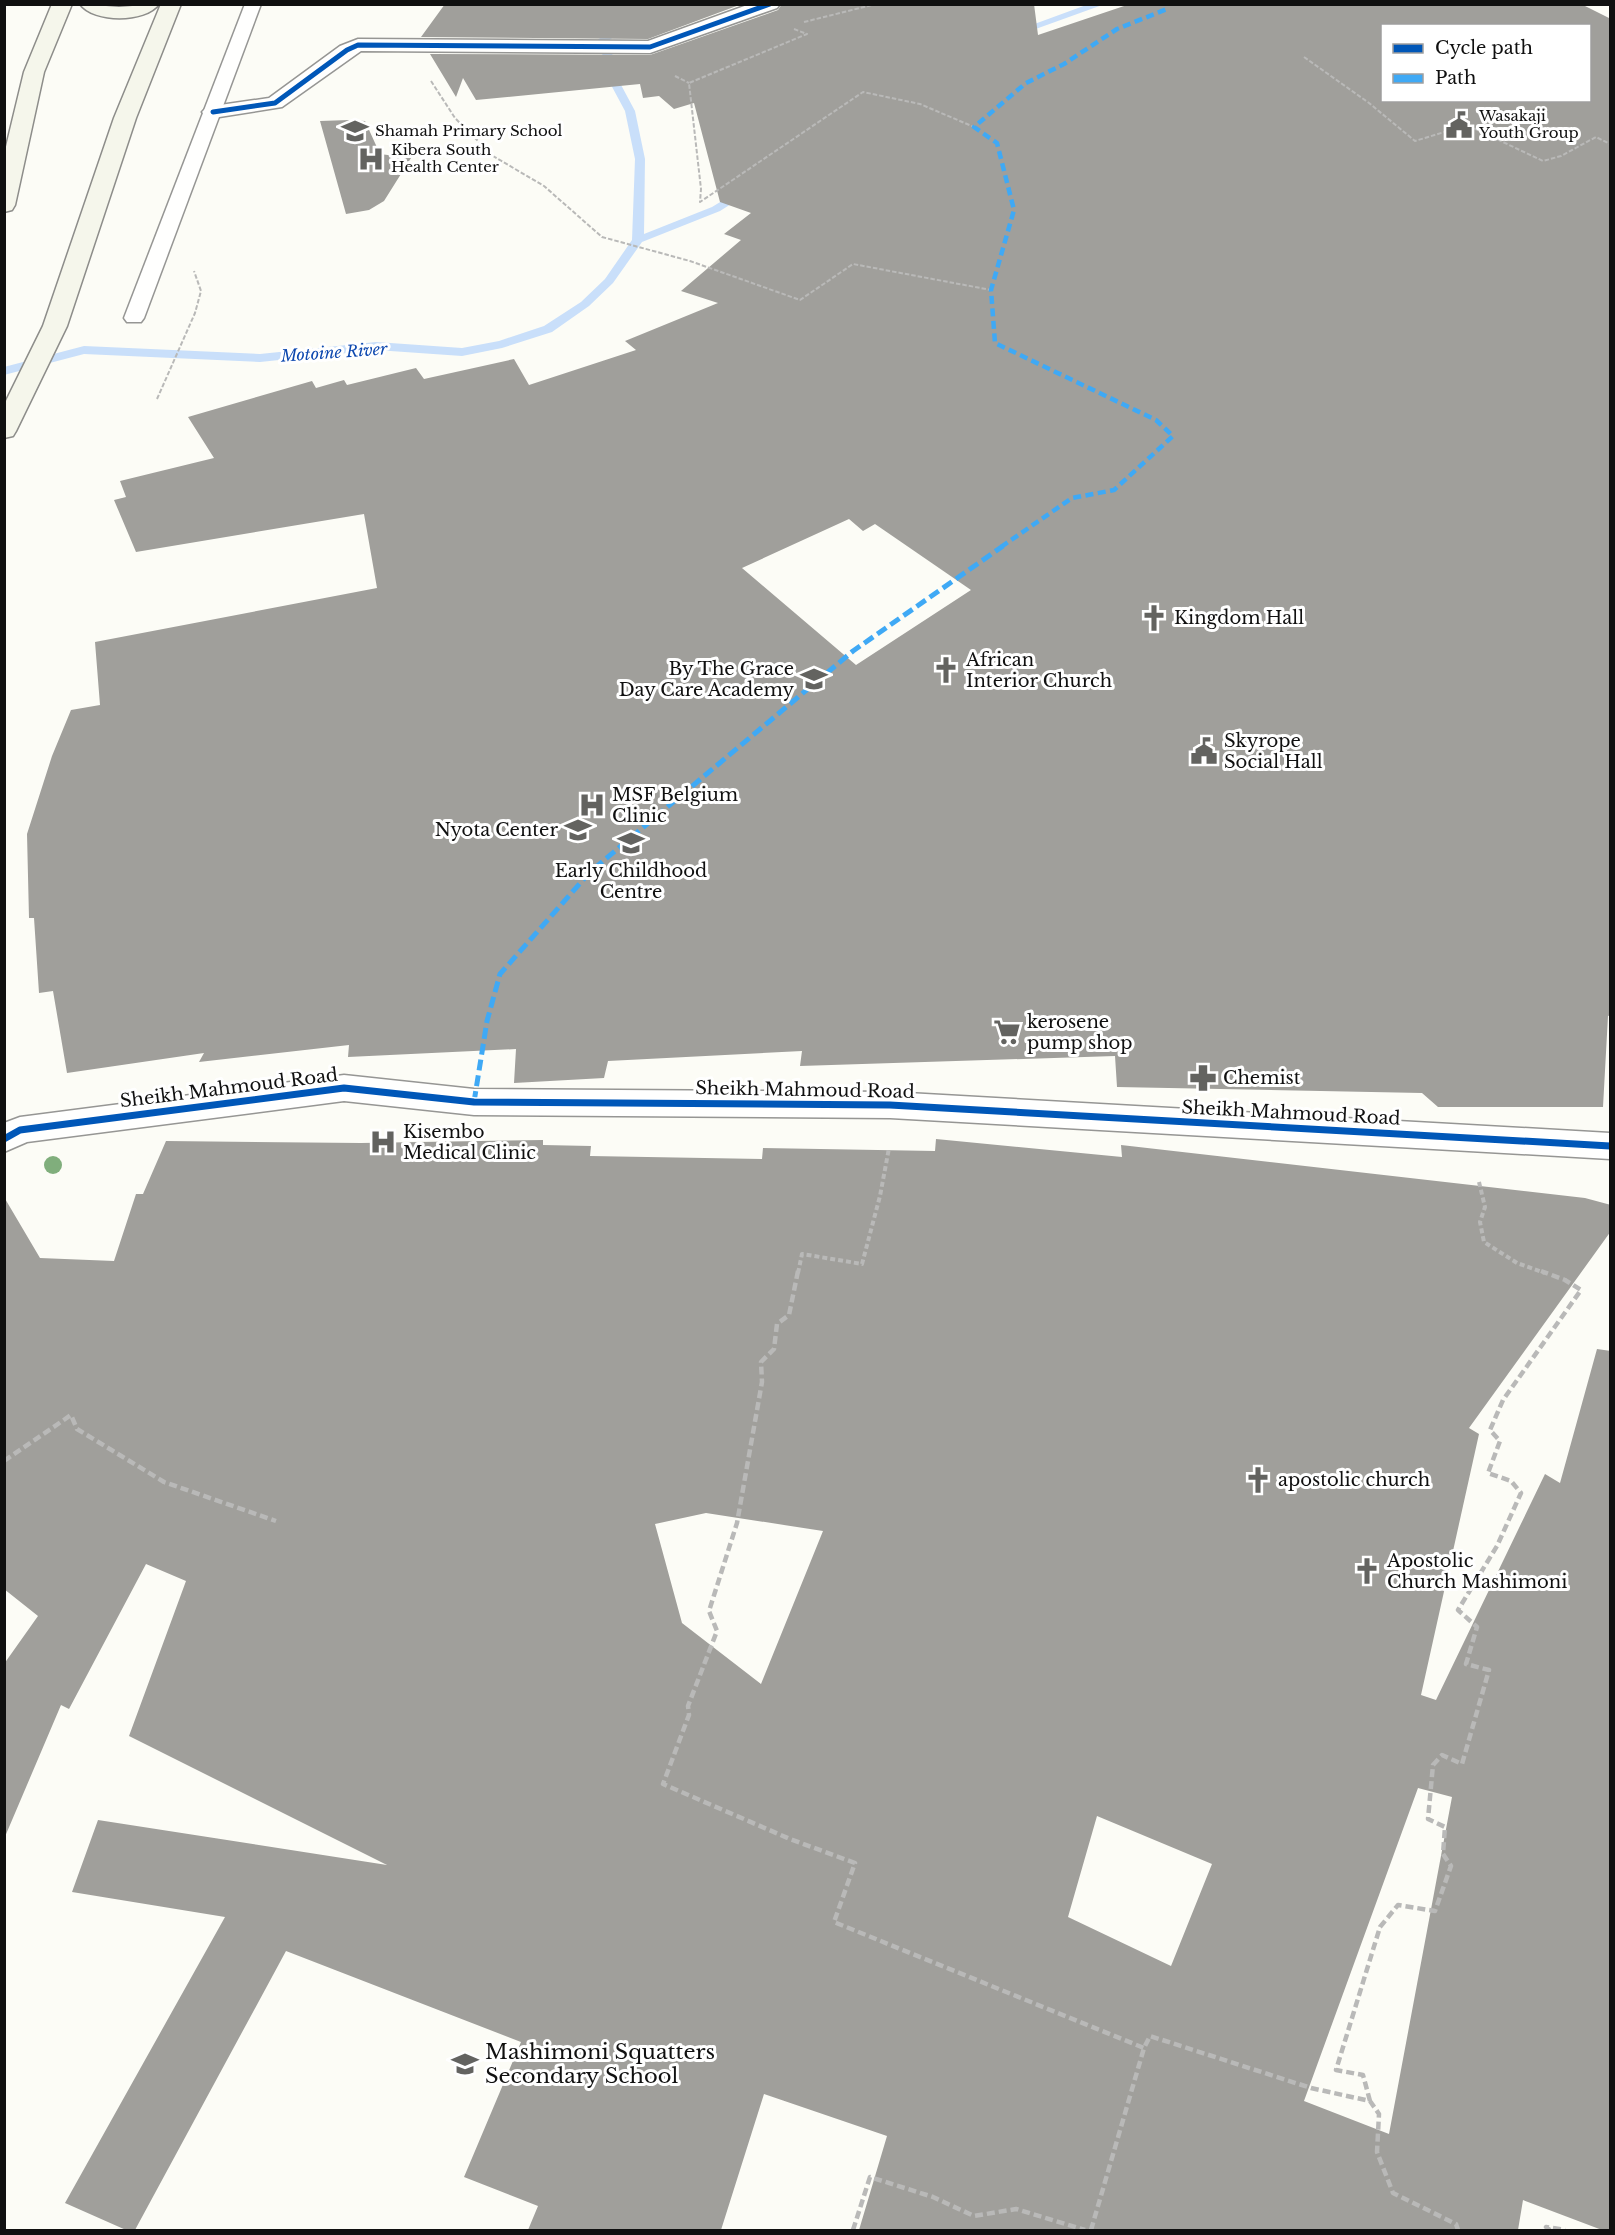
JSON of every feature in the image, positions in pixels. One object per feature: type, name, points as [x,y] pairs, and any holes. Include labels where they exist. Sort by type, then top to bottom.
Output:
[{"type":"main road","points":[[4,205],[34,72],[62,4]]},
{"type":"main road","points":[[90,4],[99,12],[119,13],[149,4]]},
{"type":"main road","points":[[5,429],[56,326],[125,118],[171,4]]},
{"type":"street","points":[[213,111],[275,103],[347,50],[358,45],[650,46],[770,4]]},
{"type":"street","name":"Sheikh Mahmoud Road","points":[[4,1139],[20,1130],[344,1088],[474,1102],[890,1105],[1611,1146]]},
{"type":"lane","points":[[134,318],[253,4]]},
{"type":"path","points":[[876,4],[787,26],[807,34],[689,83],[701,189],[700,202],[863,92],[888,94],[951,115],[974,127]]},
{"type":"path","points":[[1304,57],[1415,141],[1467,125],[1497,137],[1543,161],[1561,156],[1596,137],[1611,144]]},
{"type":"path","points":[[430,73],[432,86],[455,118],[493,156],[543,186],[602,237],[690,261],[800,300],[853,264],[991,290]]},
{"type":"path","points":[[157,399],[195,314]]},
{"type":"path","points":[[890,1105],[889,1149],[880,1196],[862,1264],[802,1254],[789,1315],[777,1324],[774,1349],[761,1362],[762,1382],[737,1523],[709,1611],[717,1631],[688,1706],[689,1715],[663,1784],[790,1839],[855,1863],[834,1922],[1144,2048]]},
{"type":"path","points":[[1458,2230],[1456,2224],[1393,2193],[1377,2152],[1379,2114],[1370,2101],[1363,2075],[1336,2070],[1380,1927],[1398,1905],[1435,1911],[1451,1866],[1443,1854],[1445,1827],[1428,1819],[1433,1765],[1442,1755],[1462,1764],[1489,1670],[1466,1664],[1477,1627],[1458,1610],[1497,1546],[1521,1493],[1511,1481],[1488,1473],[1500,1441],[1490,1430],[1503,1400],[1581,1290],[1565,1280],[1517,1263],[1484,1242],[1480,1222],[1485,1207],[1478,1177],[1477,1139]]},
{"type":"path","points":[[4,1461],[71,1415],[77,1429],[164,1482],[207,1495],[276,1521]]},
{"type":"path","points":[[1091,2230],[1144,2048],[1150,2036],[1311,2088],[1370,2101]]},
{"type":"path","points":[[854,2230],[870,2177],[933,2197],[974,2216],[1016,2209],[1085,2230]]},
{"type":"path","points":[[1550,2230],[1546,2227],[1565,2230]]},
{"type":"building","points":[[445,4],[742,4],[648,39],[421,37]]},
{"type":"building","points":[[782,4],[1034,4],[1038,35],[1130,4],[1581,4],[1611,19],[1611,1015],[1608,1016],[1603,1107],[1438,1107],[1422,1093],[1117,1087],[1115,1056],[800,1066],[802,1051],[608,1061],[604,1078],[514,1083],[516,1049],[348,1057],[349,1045],[199,1062],[204,1053],[67,1073],[53,991],[39,993],[34,918],[29,918],[27,834],[52,756],[71,710],[100,705],[95,642],[377,588],[364,514],[136,552],[114,500],[126,497],[120,481],[214,458],[188,417],[312,381],[316,388],[344,380],[347,385],[416,368],[424,379],[514,359],[529,385],[636,350],[625,341],[718,303],[681,291],[741,240],[724,234],[751,213],[720,202],[694,103],[674,109],[659,96],[643,98],[640,84],[476,100],[463,78],[456,97],[430,54],[650,55],[778,10]],"holes":[[[849,519],[863,531],[875,524],[971,590],[856,665],[742,568]]]},
{"type":"building","points":[[320,121],[365,121],[380,154],[411,158],[384,201],[369,210],[346,214]]},
{"type":"building","points":[[936,1139],[1122,1157],[1121,1145],[1585,1198],[1611,1205],[1611,1231],[1469,1428],[1479,1434],[1421,1695],[1436,1700],[1545,1474],[1560,1483],[1597,1349],[1611,1351],[1611,2230],[1602,2230],[1523,2200],[1518,2230],[859,2230],[887,2136],[764,2094],[721,2230],[528,2230],[538,2206],[464,2177],[521,2042],[286,1951],[135,2230],[126,2230],[65,2203],[225,1917],[72,1892],[98,1820],[387,1865],[129,1736],[186,1581],[146,1564],[69,1709],[61,1705],[4,1839],[4,1664],[38,1616],[4,1589],[4,1197],[40,1258],[114,1261],[136,1194],[143,1194],[166,1141],[361,1143],[543,1140],[543,1145],[591,1146],[590,1156],[762,1159],[763,1148],[935,1151]],"holes":[[[706,1513],[823,1531],[761,1684],[682,1623],[655,1524]],[[1418,1788],[1452,1797],[1389,2134],[1304,2101]],[[1097,1816],[1212,1864],[1171,1966],[1068,1917]]]},
{"type":"waterway","points":[[1015,33],[1100,4]]},
{"type":"waterway","name":"Motoine River","points":[[622,26],[598,43],[615,64],[615,83],[630,111],[640,159],[638,240]]},
{"type":"waterway","points":[[638,240],[716,209],[744,192]]},
{"type":"waterway","name":"Motoine River","points":[[4,371],[84,350],[260,358],[376,346],[462,352],[502,344],[548,329],[585,304],[609,281],[638,240]]},
{"type":"marked path","points":[[474,1102],[487,1021],[500,974],[590,872],[853,651],[1072,498],[1114,490],[1173,436],[1156,420],[995,343],[991,290],[1014,210],[997,143],[974,127],[1026,83],[1064,64],[1117,29],[1167,9]]},
{"type":"cycle path","points":[[213,112],[275,103],[347,50],[358,45],[650,47],[770,4]]},
{"type":"cycle path","points":[[4,1139],[20,1130],[344,1088],[474,1102],[890,1105],[1610,1146]]},
{"type":"place","name":"Wasakaji Youth Group","points":[[1459,125]]},
{"type":"place","name":"Shamah Primary School","points":[[355,131]]},
{"type":"place","name":"Kibera South Health Center","points":[[371,159]]},
{"type":"place","name":"Kingdom Hall","points":[[1154,618]]},
{"type":"place","name":"African Interior Church","points":[[946,670]]},
{"type":"place","name":"By The Grace Day Care Academy","points":[[814,679]]},
{"type":"place","name":"Skyrope Social Hall","points":[[1204,751]]},
{"type":"place","name":"MSF Belgium Clinic","points":[[592,805]]},
{"type":"place","name":"Nyota Center","points":[[578,830]]},
{"type":"place","name":"Early Childhood Centre","points":[[631,843]]},
{"type":"place","name":"kerosene pump shop","points":[[1007,1032]]},
{"type":"place","name":"Chemist","points":[[1203,1078]]},
{"type":"place","name":"Kisembo Medical Clinic","points":[[383,1142]]},
{"type":"place","name":"apostolic church","points":[[1258,1480]]},
{"type":"place","name":"Apostolic Church Mashimoni","points":[[1367,1571]]},
{"type":"place","name":"Mashimoni Squatters Secondary School","points":[[465,2064]]}]
